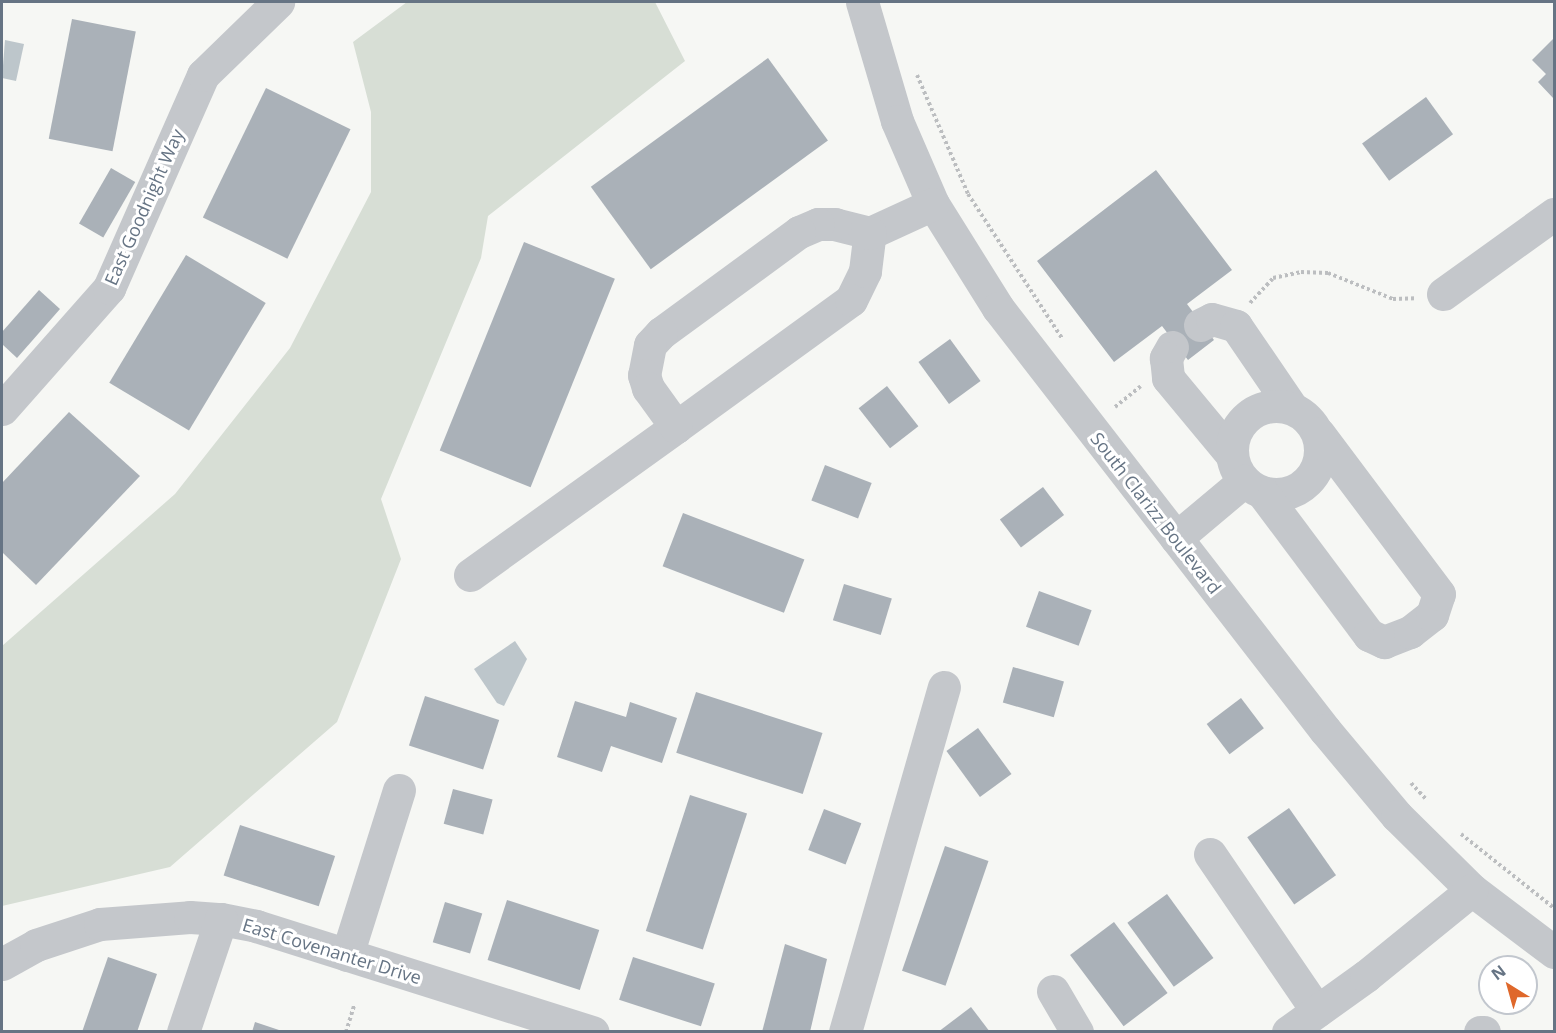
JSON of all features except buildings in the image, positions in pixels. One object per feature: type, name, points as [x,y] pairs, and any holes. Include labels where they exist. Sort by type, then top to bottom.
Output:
[{"type":"street","name":"East Goodnight Way","points":[[2,409],[109,288],[204,75],[278,2]]},
{"type":"street","name":"South Clarizz Boulevard","points":[[862,2],[897,122],[933,204],[998,308],[1332,739],[1397,816],[1472,890],[1554,951]]},
{"type":"street","points":[[676,427],[648,388],[644,375],[650,345],[661,333],[800,232],[818,224],[835,224],[870,233],[933,204]]},
{"type":"street","points":[[1443,294],[1554,214]]},
{"type":"street","points":[[470,575],[851,300],[865,271],[870,233]]},
{"type":"street","points":[[1200,325],[1212,319],[1236,326],[1292,408]]},
{"type":"street","points":[[1172,347],[1166,358],[1168,378],[1368,635],[1384,642],[1410,632],[1432,615],[1439,594],[1303,414],[1292,408],[1277,405],[1248,415],[1238,426],[1246,476]]},
{"type":"street","points":[[1246,476],[1291,492],[1304,484],[1320,459],[1318,433]]},
{"type":"street","points":[[1176,538],[1246,476]]},
{"type":"street","points":[[845,1032],[944,687]]},
{"type":"street","points":[[347,955],[399,790]]},
{"type":"street","points":[[1210,854],[1317,1011]]},
{"type":"street","points":[[1287,1032],[1472,890]]},
{"type":"street","name":"East Covenanter Drive","points":[[2,964],[36,945],[100,924],[190,917],[220,919],[256,926],[593,1032]]},
{"type":"street","points":[[183,1032],[220,919]]},
{"type":"street","points":[[1053,991],[1077,1032]]},
{"type":"path","points":[[914,68],[968,194],[1064,340]]},
{"type":"path","points":[[1108,399],[1121,416]]},
{"type":"path","points":[[1408,779],[1431,805]]},
{"type":"path","points":[[1459,832],[1554,908]]},
{"type":"path","points":[[346,1032],[354,1005]]},
{"type":"shaded area","points":[[407,2],[655,2],[685,61],[488,216],[481,258],[381,499],[401,559],[337,722],[170,867],[2,906],[2,646],[175,494],[290,348],[371,192],[371,112],[353,42]]},
{"type":"shaded area","points":[[5,40],[24,44],[16,81],[2,78]]},
{"type":"shaded area","points":[[515,641],[527,659],[504,706],[497,703],[474,669]]}]
